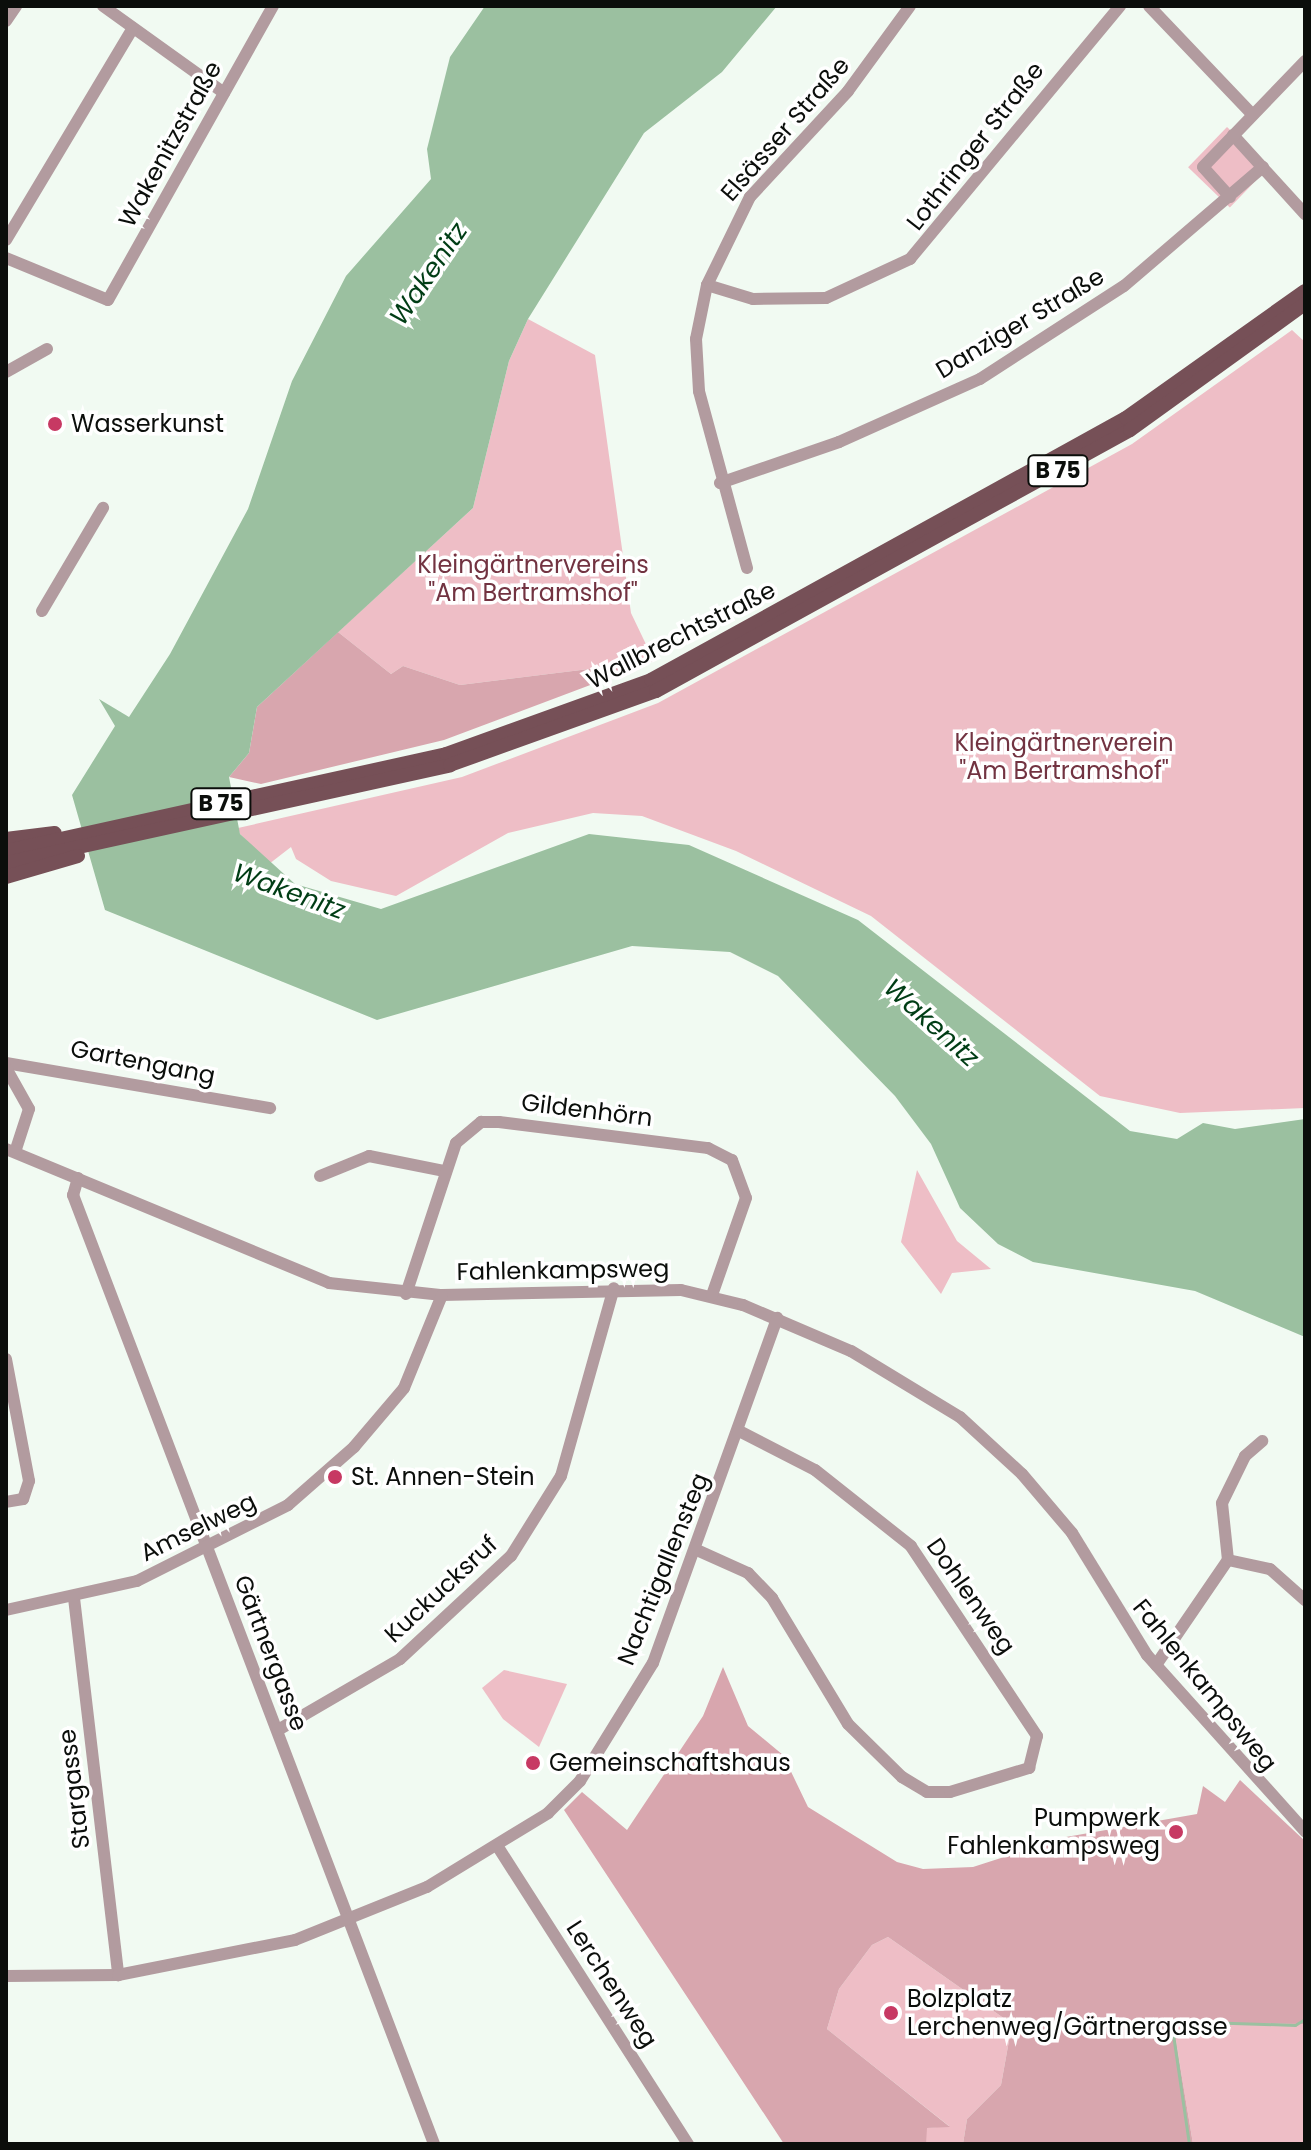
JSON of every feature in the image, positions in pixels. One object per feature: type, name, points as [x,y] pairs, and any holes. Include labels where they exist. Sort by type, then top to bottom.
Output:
[{"type":"main road","name":"Wallbrechtstraße","points":[[316,790],[518,732],[651,680],[1126,418],[1305,291]]},
{"type":"main road","name":"Wallbrechtstraße","points":[[6,863],[522,743],[656,691],[1130,430],[1305,304]]},
{"type":"main road","name":"Wallbrechtstraße","points":[[6,851],[129,832]]},
{"type":"main road","points":[[6,839],[129,832]]},
{"type":"main road","points":[[6,877],[129,832]]},
{"type":"street","points":[[6,21],[16,6]]},
{"type":"street","points":[[103,6],[224,93]]},
{"type":"street","name":"Wakenitzstraße","points":[[6,258],[105,303],[273,6]]},
{"type":"street","name":"Elsässer Straße","points":[[747,568],[720,483],[699,391],[696,339],[707,285],[750,197],[848,91],[910,6]]},
{"type":"street","name":"Lothringer Straße","points":[[707,285],[753,299],[826,298],[910,259],[1120,6]]},
{"type":"street","points":[[1149,6],[1252,114]]},
{"type":"street","points":[[6,240],[133,28]]},
{"type":"street","points":[[1230,197],[1203,167],[1305,61]]},
{"type":"street","points":[[1233,135],[1305,214]]},
{"type":"street","name":"Danziger Straße","points":[[720,483],[839,442],[980,379],[1124,286],[1263,167]]},
{"type":"street","points":[[6,372],[47,349]]},
{"type":"street","points":[[42,611],[103,508]]},
{"type":"street","points":[[6,1066],[29,1109],[11,1151]]},
{"type":"street","name":"Gartengang","points":[[6,1066],[270,1108]]},
{"type":"street","name":"Gildenhörn","points":[[406,1294],[444,1171],[456,1143],[481,1122],[720,1152],[737,1166],[746,1198],[712,1295]]},
{"type":"street","name":"Fahlenkampsweg","points":[[11,1151],[272,1264],[329,1283],[406,1294],[614,1288],[712,1295],[777,1318],[895,1375],[983,1436],[1072,1533],[1156,1665],[1305,1831]]},
{"type":"street","points":[[320,1176],[369,1156],[444,1171]]},
{"type":"street","name":"Gärtnergasse","points":[[78,1178],[73,1195],[434,2144]]},
{"type":"street","name":"Kuckucksruf","points":[[278,1730],[400,1659],[511,1556],[561,1476],[614,1288]]},
{"type":"street","name":"Amselweg","points":[[6,1610],[74,1598],[208,1551],[288,1505],[373,1428],[418,1364],[442,1295]]},
{"type":"street","name":"Nachtigallensteg","points":[[6,1976],[118,1975],[233,1957],[351,1921],[498,1847],[569,1794],[653,1663],[699,1551],[777,1318]]},
{"type":"street","points":[[6,1359],[29,1481],[23,1499],[6,1502]]},
{"type":"street","name":"Dohlenweg","points":[[699,1551],[748,1573],[772,1598],[848,1724],[902,1777],[927,1792],[950,1792],[1029,1768],[1037,1736],[911,1546],[815,1470],[739,1431]]},
{"type":"street","points":[[1156,1665],[1228,1560],[1222,1503],[1245,1456],[1262,1441]]},
{"type":"street","points":[[1228,1560],[1270,1569],[1305,1600]]},
{"type":"street","name":"Stargasse","points":[[74,1598],[118,1975]]},
{"type":"street","name":"Lerchenweg","points":[[498,1847],[688,2144]]},
{"type":"green space","points":[[1227,127],[1269,167],[1230,208],[1188,167]]},
{"type":"green space","name":"Kleingärtnervereins \"Am Bertramshof\"","points":[[528,319],[595,355],[631,613],[654,661],[460,685],[403,666],[391,674],[338,632],[473,508],[509,361]]},
{"type":"green space","name":"Kleingärtnerverein \"Am Bertramshof\"","points":[[1292,330],[1305,342],[1305,1108],[1180,1113],[1100,1096],[871,916],[736,851],[642,816],[593,813],[508,833],[396,896],[331,881],[296,859],[291,847],[269,864],[240,834],[238,828],[462,777],[658,703],[1132,444]]},
{"type":"green space","points":[[917,1170],[957,1241],[991,1269],[952,1273],[941,1294],[901,1242]]},
{"type":"green space","points":[[504,1670],[567,1684],[539,1747],[503,1719],[482,1688]]},
{"type":"green space","points":[[888,1937],[1012,2024],[1001,2085],[967,2119],[963,2144],[926,2144],[926,2128],[949,2126],[827,2029],[839,1989],[872,1945]]},
{"type":"green space","points":[[1173,2023],[1305,2024],[1305,2144],[1193,2144]]},
{"type":"shaded area","points":[[338,632],[391,674],[403,666],[460,685],[654,661],[444,740],[261,784],[229,777],[249,753],[257,707]]},
{"type":"shaded area","points":[[723,1667],[748,1726],[783,1755],[808,1807],[897,1862],[923,1869],[973,1867],[1066,1837],[1197,1814],[1203,1786],[1225,1802],[1240,1780],[1305,1841],[1305,2024],[1173,2023],[1193,2144],[963,2144],[967,2119],[1001,2085],[1012,2024],[888,1937],[872,1945],[839,1989],[827,2029],[950,2127],[927,2128],[926,2144],[784,2144],[564,1810],[582,1792],[627,1830],[703,1716]]},
{"type":"water","name":"Wakenitz","points":[[485,6],[777,6],[722,72],[644,133],[528,319],[509,361],[473,508],[257,707],[249,753],[229,777],[240,834],[295,884],[381,909],[589,834],[689,845],[858,920],[1130,1131],[1177,1139],[1203,1123],[1235,1129],[1305,1119],[1305,1337],[1195,1291],[1033,1262],[998,1244],[960,1208],[931,1144],[895,1096],[778,976],[730,952],[632,946],[377,1020],[105,910],[72,795],[115,726],[99,699],[129,717],[170,654],[248,509],[292,381],[346,276],[431,179],[427,149],[450,57]]},
{"type":"waterway","points":[[1189,2144],[1171,2021],[1295,2025],[1305,2019]]},
{"type":"place","name":"Wasserkunst","points":[[55,424]]},
{"type":"place","name":"St. Annen-Stein","points":[[335,1477]]},
{"type":"place","name":"Gemeinschaftshaus","points":[[533,1763]]},
{"type":"place","name":"Pumpwerk Fahlenkampsweg","points":[[1176,1832]]},
{"type":"place","name":"Bolzplatz Lerchenweg/Gärtnergasse","points":[[891,2013]]}]
